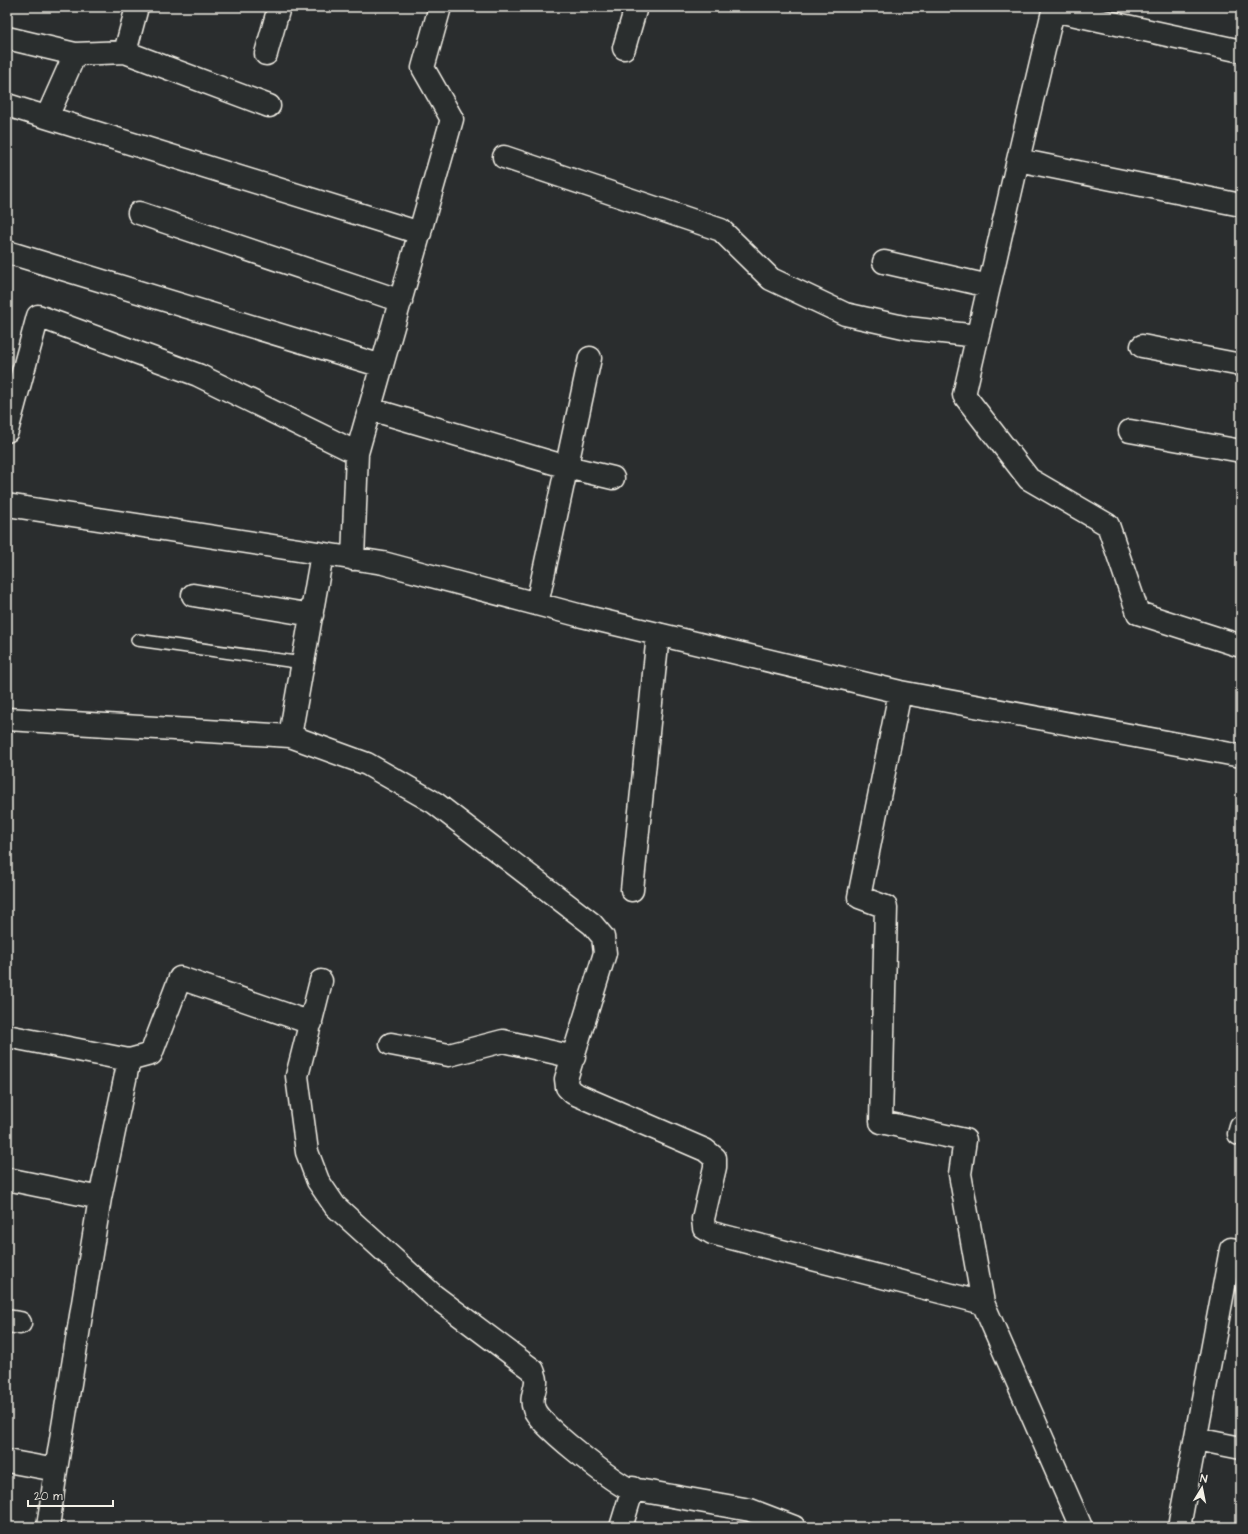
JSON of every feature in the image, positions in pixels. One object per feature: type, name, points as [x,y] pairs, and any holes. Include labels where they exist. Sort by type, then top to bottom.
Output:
[{"type":"street","points":[[125,52],[137,7]]},
{"type":"street","points":[[266,54],[279,7]]},
{"type":"street","points":[[353,559],[357,453],[452,119],[424,68],[440,7]]},
{"type":"street","points":[[624,48],[636,7]]},
{"type":"street","points":[[1241,51],[1054,8],[964,395],[1029,479],[1108,525],[1138,613],[1241,646]]},
{"type":"street","points":[[7,38],[75,54],[125,52],[269,106]]},
{"type":"street","points":[[47,117],[75,54]]},
{"type":"street","points":[[7,105],[420,233]]},
{"type":"street","points":[[504,157],[721,230],[771,279],[845,314],[908,328],[978,336]]},
{"type":"street","points":[[1018,160],[1241,205]]},
{"type":"street","points":[[139,213],[401,301]]},
{"type":"street","points":[[7,252],[382,366]]},
{"type":"street","points":[[884,262],[989,286]]},
{"type":"street","points":[[7,431],[38,316],[198,375],[357,453]]},
{"type":"street","points":[[1142,346],[1241,365]]},
{"type":"street","points":[[537,604],[590,358]]},
{"type":"street","points":[[370,409],[567,467],[613,478]]},
{"type":"street","points":[[1130,431],[1241,451]]},
{"type":"street","points":[[7,505],[383,563],[537,604],[900,692],[1241,756]]},
{"type":"street","points":[[290,736],[322,554]]},
{"type":"street","points":[[193,596],[312,614]]},
{"type":"street","points":[[632,890],[658,634]]},
{"type":"street","points":[[900,692],[859,897],[886,907],[881,1122],[965,1140],[960,1174],[983,1303],[1081,1527]]},
{"type":"street","points":[[7,718],[290,736],[366,764],[435,803],[592,924],[603,937],[605,953],[566,1079],[567,1087],[573,1093],[705,1150],[715,1158],[715,1167],[703,1219],[704,1228],[712,1233],[983,1303]]},
{"type":"street","points":[[7,1036],[129,1060],[151,1054],[180,978],[311,1023]]},
{"type":"street","points":[[321,981],[297,1076],[307,1152],[318,1181],[336,1206],[434,1295],[534,1370],[536,1382],[531,1398],[537,1416],[580,1454],[616,1482],[627,1488],[750,1510],[794,1527]]},
{"type":"street","points":[[391,1044],[449,1055],[503,1041],[574,1056]]},
{"type":"street","points":[[48,1527],[100,1198],[129,1060]]},
{"type":"street","points":[[7,1179],[100,1198]]},
{"type":"street","points":[[1179,1527],[1231,1249],[1241,1251]]},
{"type":"street","points":[[1196,1439],[1241,1448]]},
{"type":"street","points":[[7,1461],[56,1470]]},
{"type":"street","points":[[621,1527],[633,1488]]},
{"type":"lane","points":[[137,640],[303,663]]}]
